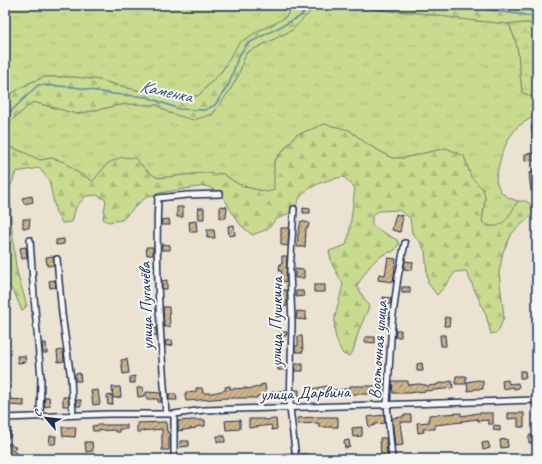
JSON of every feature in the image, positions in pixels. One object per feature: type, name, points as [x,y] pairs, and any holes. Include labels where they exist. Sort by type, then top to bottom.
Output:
[{"type":"street","points":[[535,127],[537,141]]},
{"type":"street","name":"улица Пугачёва","points":[[166,414],[158,310],[158,198],[188,194],[220,194]]},
{"type":"street","name":"улица Пушкина","points":[[294,210],[290,271],[292,322],[290,408],[296,459]]},
{"type":"street","points":[[30,240],[41,378],[40,417]]},
{"type":"street","name":"Восточная улица","points":[[392,459],[387,404],[392,322],[398,277],[405,243]]},
{"type":"street","points":[[57,260],[74,415]]},
{"type":"street","name":"улица Дарвина","points":[[5,418],[74,415],[174,414],[204,410],[537,400]]},
{"type":"street","points":[[174,414],[174,459]]},
{"type":"green space","points":[[5,5],[294,5],[287,15],[280,21],[260,30],[198,96],[184,96],[135,90],[99,80],[75,77],[45,77],[29,83],[14,93],[5,95]]},
{"type":"green space","points":[[294,5],[335,5],[313,9],[292,30],[246,53],[238,76],[213,114],[193,120],[169,113],[157,105],[125,104],[77,114],[33,102],[5,126],[5,95],[45,77],[75,77],[99,80],[135,90],[184,96],[198,96],[222,71],[239,43],[260,30],[286,17]]},
{"type":"green space","points":[[335,5],[348,5],[380,10],[420,13],[509,24],[518,52],[522,92],[537,100],[537,114],[517,127],[509,138],[502,153],[496,181],[501,192],[509,198],[518,201],[504,222],[495,227],[482,223],[485,198],[483,189],[471,177],[464,156],[446,148],[404,158],[392,158],[367,144],[349,130],[296,135],[274,161],[275,190],[268,192],[238,184],[223,174],[203,173],[158,178],[147,171],[135,158],[108,163],[93,182],[64,162],[52,158],[40,160],[5,145],[5,126],[33,102],[77,114],[125,104],[157,105],[169,113],[213,114],[238,76],[246,53],[292,30],[313,9]]},
{"type":"green space","points":[[348,5],[492,5],[531,11],[537,10],[537,26],[528,23],[509,24],[468,20]]},
{"type":"green space","points":[[492,5],[537,5],[537,10],[531,11]]},
{"type":"green space","points":[[528,23],[537,26],[537,100],[522,92],[518,52],[509,24]]},
{"type":"green space","points":[[325,124],[349,130],[367,144],[392,158],[404,158],[446,148],[464,156],[471,177],[483,189],[485,198],[482,222],[489,225],[500,225],[504,222],[518,201],[526,201],[533,206],[533,213],[511,235],[503,252],[499,273],[504,317],[498,332],[491,334],[486,315],[466,271],[455,272],[437,295],[428,283],[425,251],[420,242],[412,233],[410,218],[399,210],[379,211],[372,215],[372,225],[397,240],[399,244],[394,251],[381,256],[372,264],[357,286],[369,307],[359,330],[353,351],[350,356],[343,354],[335,335],[334,327],[343,284],[332,264],[329,251],[346,245],[349,235],[355,188],[344,177],[332,179],[316,185],[306,191],[293,211],[276,219],[268,229],[252,235],[240,224],[218,192],[205,186],[149,196],[141,201],[122,220],[108,222],[103,219],[106,200],[97,195],[86,196],[76,207],[72,222],[62,223],[56,213],[49,180],[39,168],[16,172],[10,188],[11,219],[16,268],[27,306],[22,311],[15,294],[5,281],[5,145],[40,160],[52,158],[64,162],[77,172],[93,181],[108,163],[122,157],[135,158],[147,171],[158,178],[203,173],[223,174],[238,184],[268,192],[274,190],[274,162],[296,135]]},
{"type":"building","points":[[535,153],[536,160],[525,161],[525,154]]},
{"type":"building","points":[[537,172],[537,190],[531,191],[529,173]]},
{"type":"building","points":[[32,196],[33,202],[24,204],[22,198]]},
{"type":"building","points":[[220,206],[227,207],[226,218],[220,218]]},
{"type":"building","points":[[177,207],[183,207],[183,217],[177,217]]},
{"type":"building","points":[[198,208],[204,208],[204,219],[199,219]]},
{"type":"building","points":[[303,208],[310,209],[310,213],[303,213]]},
{"type":"building","points":[[396,214],[403,216],[400,232],[392,230]]},
{"type":"building","points":[[23,219],[30,219],[29,228],[23,228]]},
{"type":"building","points":[[169,219],[170,225],[162,225],[161,220]]},
{"type":"building","points":[[196,221],[197,232],[190,232],[189,222]]},
{"type":"building","points":[[301,221],[309,223],[308,228],[306,228],[305,247],[297,247],[298,234]]},
{"type":"building","points":[[234,225],[235,235],[229,236],[228,226]]},
{"type":"building","points":[[281,228],[289,228],[288,246],[281,245]]},
{"type":"building","points":[[207,230],[214,230],[215,238],[207,238]]},
{"type":"building","points":[[64,239],[64,244],[56,245],[56,240]]},
{"type":"building","points":[[162,244],[170,245],[170,250],[162,250]]},
{"type":"building","points":[[26,247],[27,258],[22,259],[20,248]]},
{"type":"building","points":[[146,247],[153,247],[153,255],[147,255]]},
{"type":"building","points":[[53,256],[54,265],[47,266],[46,257]]},
{"type":"building","points":[[282,256],[287,256],[286,282],[280,281],[282,271],[279,271],[280,264],[282,264]]},
{"type":"building","points":[[388,258],[396,259],[393,282],[378,280],[379,274],[385,275]]},
{"type":"building","points":[[405,261],[413,262],[412,270],[404,269]]},
{"type":"building","points":[[295,269],[304,270],[304,278],[295,278]]},
{"type":"building","points":[[55,280],[56,287],[50,288],[49,281]]},
{"type":"building","points":[[167,280],[167,289],[162,289],[162,281]]},
{"type":"building","points":[[314,285],[325,285],[325,292],[314,292]]},
{"type":"building","points":[[402,287],[410,287],[410,293],[402,293]]},
{"type":"building","points":[[279,290],[287,290],[287,306],[280,307]]},
{"type":"building","points":[[296,291],[303,291],[304,296],[296,297]]},
{"type":"building","points":[[383,297],[391,298],[390,304],[383,304]]},
{"type":"building","points":[[163,307],[169,307],[170,327],[164,327]]},
{"type":"building","points":[[297,311],[306,312],[306,320],[296,319]]},
{"type":"building","points":[[445,317],[450,318],[449,326],[444,326]]},
{"type":"building","points":[[149,328],[156,328],[157,335],[150,336]]},
{"type":"building","points":[[396,330],[401,330],[401,337],[395,337]]},
{"type":"building","points":[[279,332],[287,332],[286,336],[279,336]]},
{"type":"building","points":[[440,335],[445,335],[446,346],[441,346]]},
{"type":"building","points":[[298,336],[302,336],[303,352],[295,352],[295,346],[298,346]]},
{"type":"building","points":[[365,337],[375,337],[375,343],[365,342]]},
{"type":"building","points":[[172,340],[173,345],[166,346],[165,341]]},
{"type":"building","points":[[42,343],[46,343],[47,353],[43,353]]},
{"type":"building","points":[[63,350],[64,361],[58,362],[57,351]]},
{"type":"building","points":[[17,356],[25,356],[26,362],[18,363]]},
{"type":"building","points":[[127,359],[129,373],[123,374],[121,360]]},
{"type":"building","points":[[422,363],[423,371],[417,371],[417,364]]},
{"type":"building","points":[[286,364],[286,370],[278,370],[278,365]]},
{"type":"building","points":[[295,364],[303,364],[303,371],[295,371]]},
{"type":"building","points":[[520,371],[525,371],[526,378],[520,378]]},
{"type":"building","points":[[80,373],[81,381],[75,381],[75,374]]},
{"type":"building","points":[[135,376],[135,383],[130,383],[130,377]]},
{"type":"building","points":[[456,376],[466,376],[466,384],[455,384]]},
{"type":"building","points":[[478,380],[483,381],[483,389],[468,391],[467,382]]},
{"type":"building","points":[[508,380],[509,384],[518,383],[519,388],[514,389],[514,387],[503,389],[502,381]]},
{"type":"building","points":[[392,381],[408,381],[408,385],[419,384],[426,386],[452,381],[453,388],[408,393],[393,393]]},
{"type":"building","points":[[265,384],[266,395],[257,396],[257,398],[226,398],[186,401],[185,393],[196,392],[196,388],[202,388],[203,393],[212,393],[226,390],[225,387],[230,386],[230,389],[247,389],[260,387],[260,385]]},
{"type":"building","points":[[327,386],[327,389],[340,390],[350,388],[350,386],[383,386],[382,394],[346,394],[341,396],[332,395],[332,393],[318,394],[319,397],[312,397],[311,389]]},
{"type":"building","points":[[112,387],[120,387],[121,397],[113,398]]},
{"type":"building","points":[[143,387],[144,396],[138,397],[137,388]]},
{"type":"building","points":[[98,390],[100,404],[93,405],[91,391]]},
{"type":"building","points":[[286,390],[286,397],[272,397],[271,392]]},
{"type":"building","points":[[294,390],[299,390],[299,397],[294,397]]},
{"type":"building","points":[[146,392],[161,393],[161,402],[158,402],[158,399],[146,399]]},
{"type":"building","points":[[169,394],[176,394],[177,400],[169,400]]},
{"type":"building","points":[[112,395],[113,404],[108,405],[107,396]]},
{"type":"building","points":[[45,397],[49,397],[50,406],[44,407]]},
{"type":"building","points":[[63,397],[68,397],[69,406],[63,406]]},
{"type":"building","points":[[10,399],[24,400],[24,406],[9,405]]},
{"type":"building","points":[[76,400],[81,400],[81,406],[77,406]]},
{"type":"building","points":[[461,413],[461,416],[478,413],[493,413],[493,424],[488,424],[488,420],[478,421],[478,419],[435,425],[435,429],[423,429],[424,432],[418,433],[417,423],[429,422],[429,415]]},
{"type":"building","points":[[508,413],[524,413],[524,427],[518,427],[518,418],[508,419]]},
{"type":"building","points":[[384,415],[385,423],[375,424],[369,427],[367,417]]},
{"type":"building","points":[[403,415],[411,415],[411,422],[400,422],[403,445],[395,446],[392,418],[403,417]]},
{"type":"building","points":[[338,417],[338,427],[319,427],[319,423],[298,424],[297,418]]},
{"type":"building","points":[[249,419],[276,419],[277,429],[272,430],[271,425],[249,428]]},
{"type":"building","points":[[205,420],[205,426],[178,431],[178,421]]},
{"type":"building","points":[[240,420],[240,429],[226,430],[225,421]]},
{"type":"building","points":[[166,422],[167,432],[169,432],[169,450],[162,450],[162,429],[137,432],[137,423]]},
{"type":"building","points":[[127,425],[127,429],[119,429],[119,432],[115,432],[115,430],[93,431],[92,426]]},
{"type":"building","points":[[494,425],[500,426],[500,431],[493,430]]},
{"type":"building","points":[[5,427],[11,428],[10,437],[5,437]]},
{"type":"building","points":[[62,427],[76,427],[75,437],[63,436]]},
{"type":"building","points":[[362,427],[362,436],[353,437],[352,428]]},
{"type":"building","points":[[529,435],[534,436],[534,443],[529,443]]},
{"type":"building","points":[[50,436],[56,436],[55,444],[49,444]]},
{"type":"building","points":[[217,436],[225,436],[225,442],[217,442]]},
{"type":"building","points":[[380,438],[386,438],[387,459],[381,459]]},
{"type":"building","points":[[507,439],[508,447],[501,448],[500,440]]},
{"type":"building","points":[[349,440],[350,447],[345,448],[344,441]]},
{"type":"building","points":[[180,441],[189,441],[189,446],[180,447]]},
{"type":"building","points":[[85,442],[92,442],[93,451],[86,452]]},
{"type":"building","points":[[488,442],[490,448],[483,450],[482,443]]},
{"type":"building","points":[[9,443],[16,447],[13,451],[27,459],[18,459],[5,452]]},
{"type":"building","points":[[291,453],[292,458],[282,459],[282,454]]},
{"type":"building","points":[[301,454],[307,454],[308,459],[301,459]]},
{"type":"waterway","name":"Каменка","points":[[5,117],[38,85],[74,87],[113,94],[147,97],[179,109],[205,110],[215,105],[229,84],[238,57],[247,44],[301,16],[310,5]]},
{"type":"waterway","name":"Каменка","points":[[420,5],[484,9],[537,17]]}]
